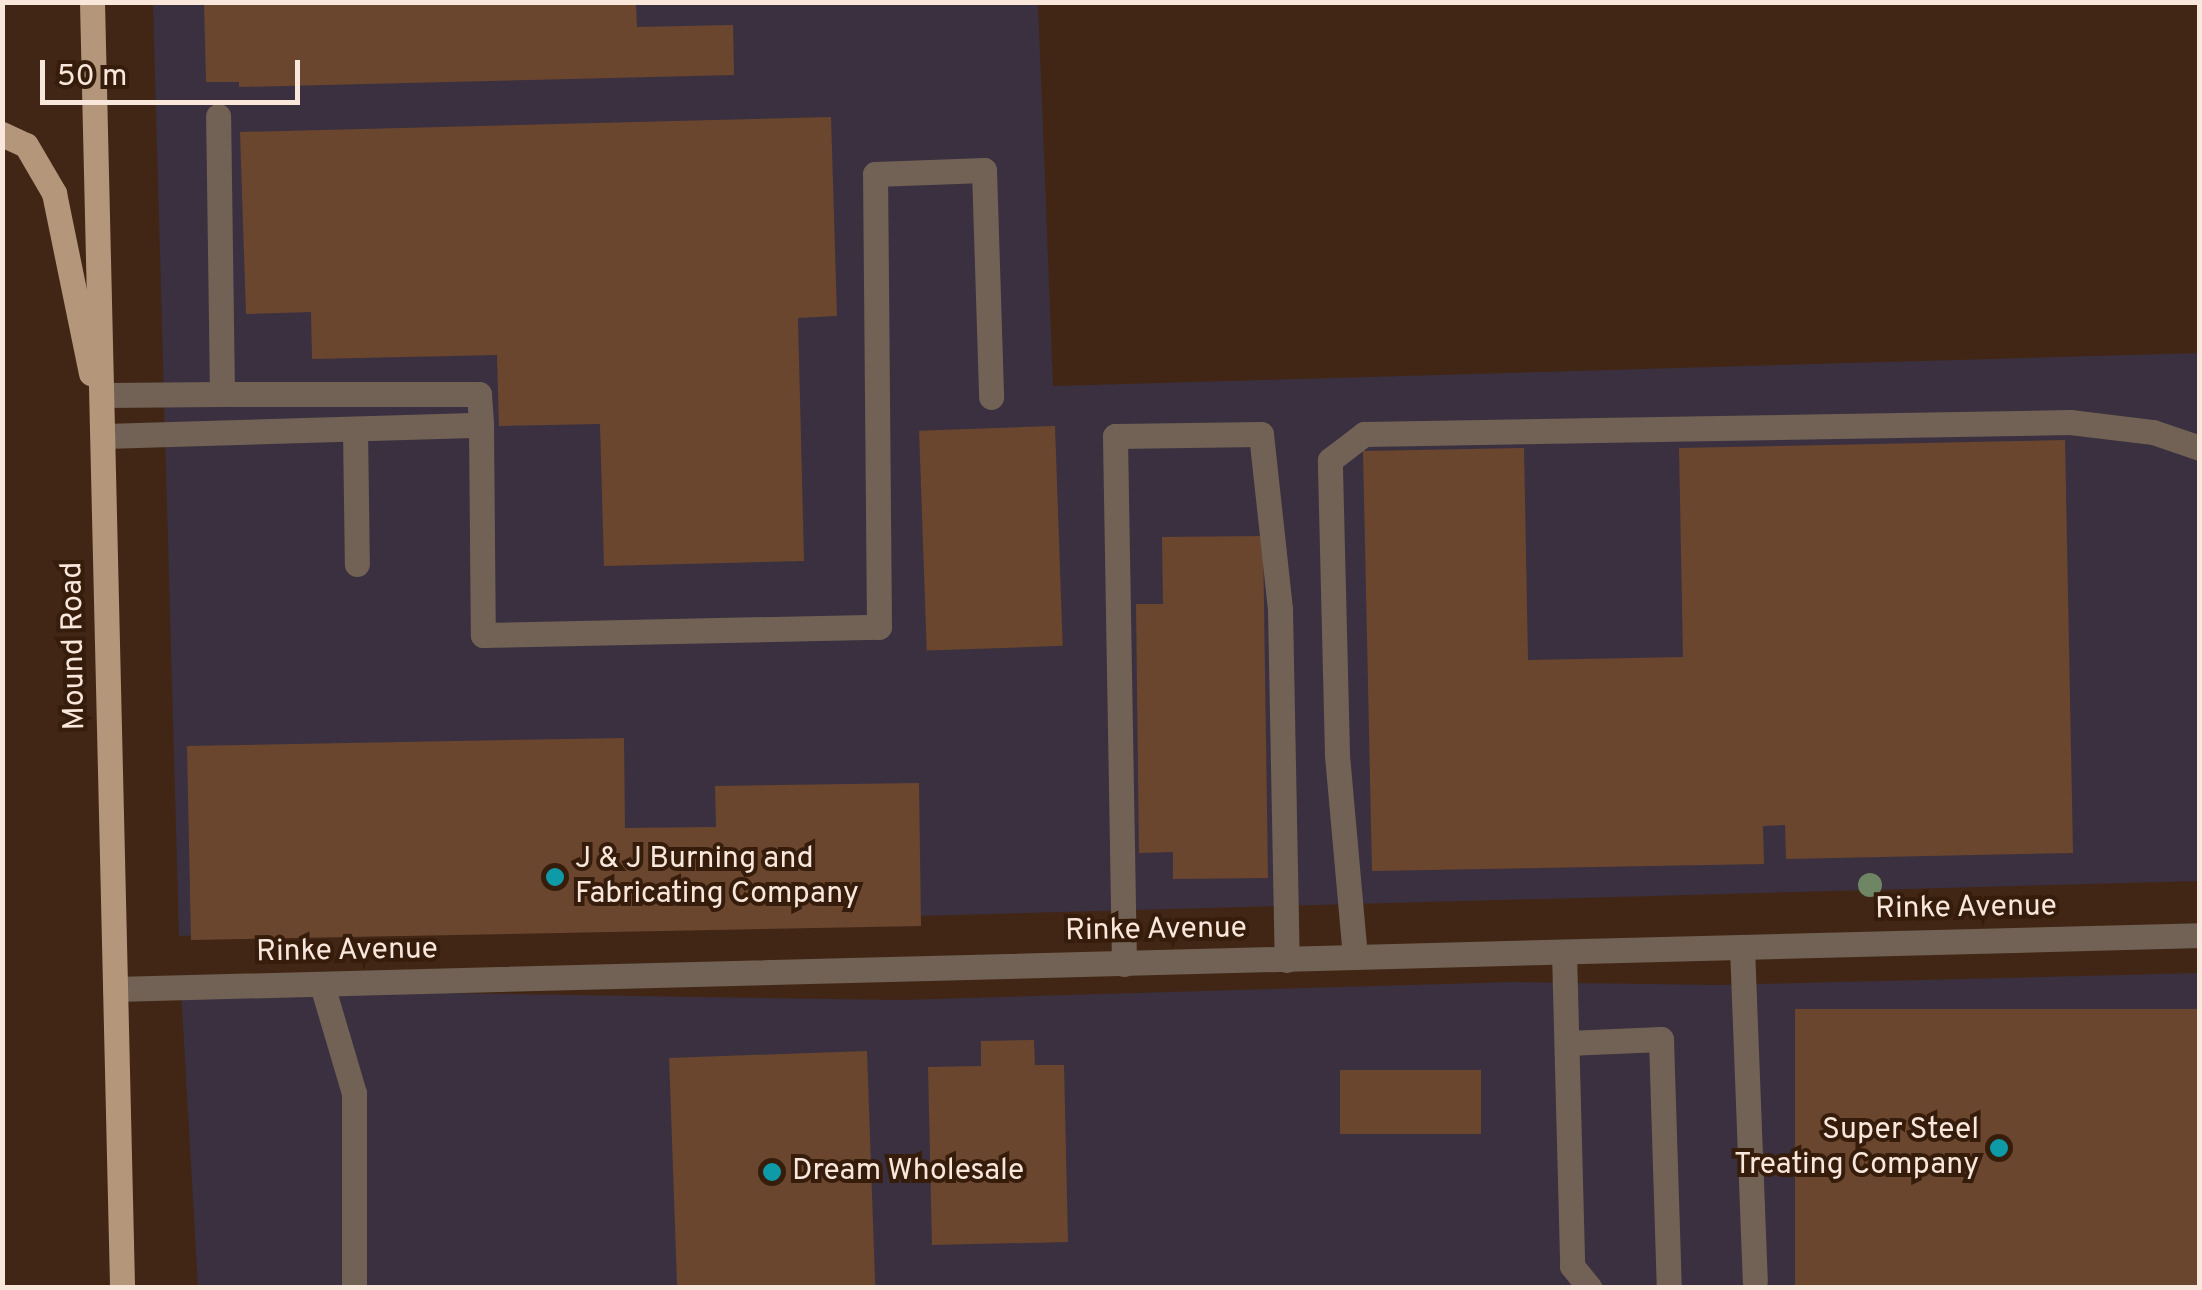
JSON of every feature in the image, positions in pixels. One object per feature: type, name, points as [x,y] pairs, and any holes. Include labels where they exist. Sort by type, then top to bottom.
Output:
[{"type":"main road","name":"Mound Road","points":[[92,2],[122,1288]]},
{"type":"main road","points":[[2,134],[34,154],[54,193],[104,436]]},
{"type":"street","points":[[218,116],[222,394]]},
{"type":"street","points":[[103,394],[478,394],[483,635],[880,626],[875,174],[984,170],[991,398]]},
{"type":"street","points":[[1355,958],[1337,754],[1330,460],[1364,434],[2070,422],[2153,432],[2200,448]]},
{"type":"street","points":[[104,436],[481,425]]},
{"type":"street","points":[[355,429],[356,564]]},
{"type":"street","points":[[1124,964],[1115,436],[1261,434],[1280,609],[1287,960]]},
{"type":"street","name":"Rinke Avenue","points":[[115,989],[2200,935]]},
{"type":"street","points":[[1742,947],[1755,1281]]},
{"type":"street","points":[[1564,952],[1572,1266],[1590,1288]]},
{"type":"street","points":[[322,985],[354,1094],[354,1288]]},
{"type":"street","points":[[1567,1043],[1662,1039],[1669,1288]]},
{"type":"shaded area","points":[[153,3],[1038,3],[1053,386],[2199,353],[2199,881],[179,936]]},
{"type":"shaded area","points":[[2199,973],[2199,1287],[198,1287],[181,989],[900,1000],[1512,982],[1719,985]]},
{"type":"building","points":[[204,2],[636,2],[637,27],[733,25],[734,75],[239,87],[239,82],[206,82]]},
{"type":"building","points":[[831,117],[837,316],[798,318],[804,561],[604,566],[600,424],[499,426],[497,355],[312,359],[311,312],[246,314],[240,132]]},
{"type":"building","points":[[1055,426],[1063,646],[927,651],[919,431]]},
{"type":"building","points":[[2065,440],[2073,853],[1786,859],[1785,825],[1763,826],[1764,864],[1372,871],[1363,451],[1524,448],[1528,660],[1683,657],[1679,448]]},
{"type":"building","points":[[1263,536],[1268,878],[1173,879],[1173,852],[1139,853],[1136,604],[1163,604],[1162,537]]},
{"type":"building","name":"J & J Burning and Fabricating Company","points":[[624,738],[625,828],[716,827],[715,786],[919,783],[921,926],[191,940],[187,746]]},
{"type":"building","name":"Super Steel Treating Company","points":[[1795,1009],[2200,1009],[2200,1288],[1795,1288]]},
{"type":"building","points":[[1034,1040],[1035,1065],[1064,1065],[1068,1242],[932,1245],[928,1067],[981,1066],[981,1041]]},
{"type":"building","name":"Dream Wholesale","points":[[867,1051],[875,1288],[677,1288],[669,1058]]},
{"type":"building","points":[[1340,1070],[1481,1070],[1481,1134],[1340,1134]]},
{"type":"place","name":"J & J Burning and Fabricating Company","points":[[555,877]]},
{"type":"place","name":"Super Steel Treating Company","points":[[1999,1148]]},
{"type":"place","name":"Dream Wholesale","points":[[772,1172]]}]
